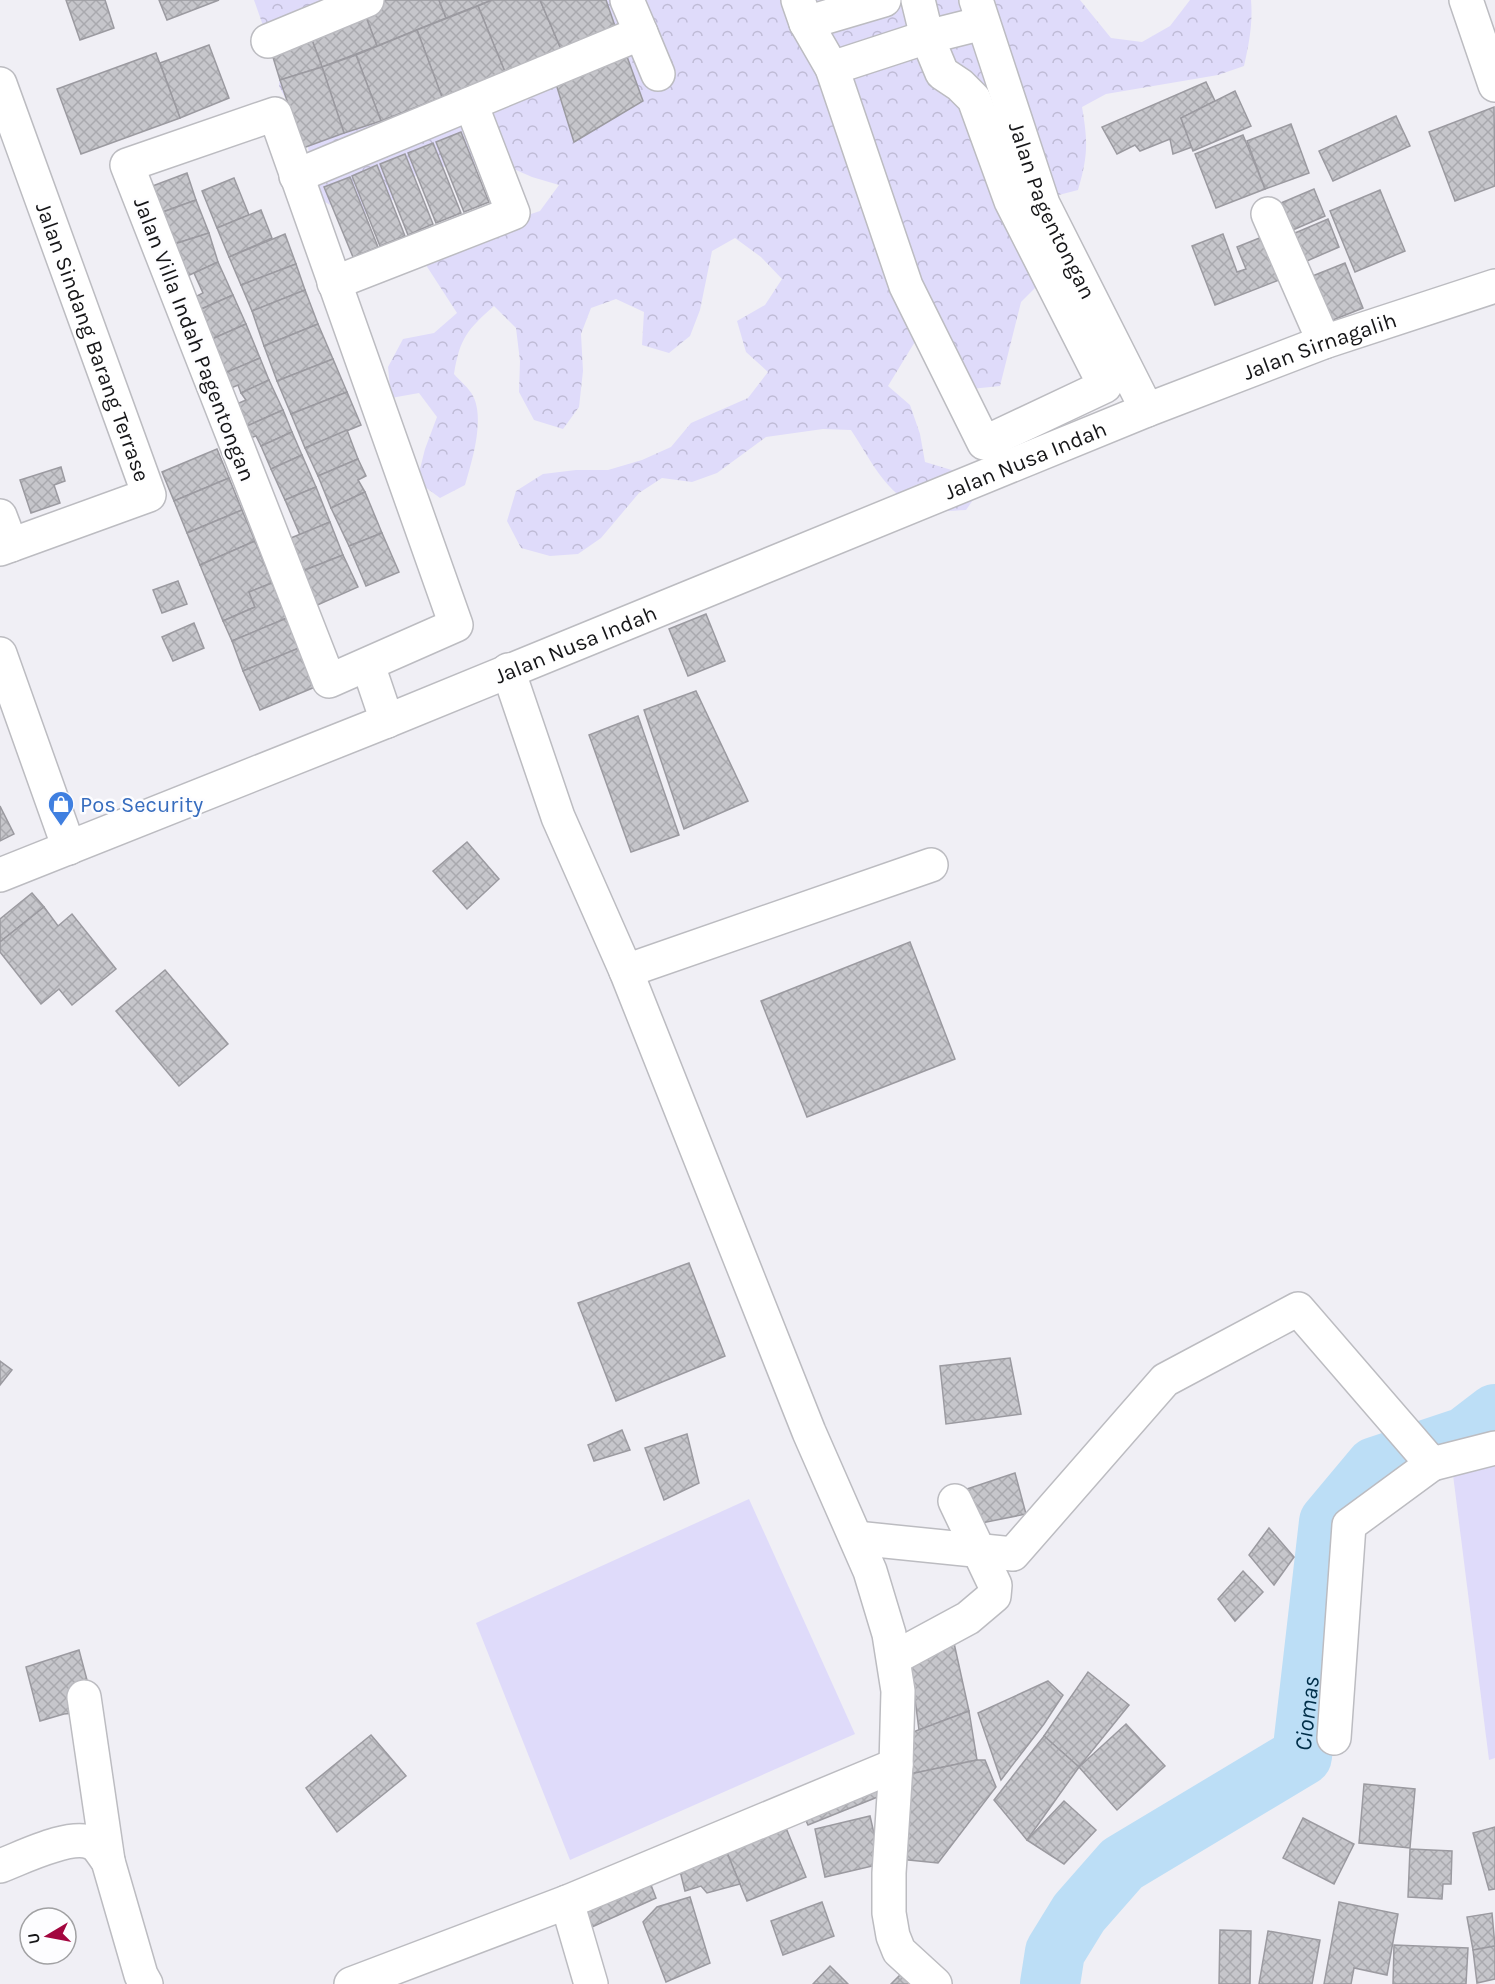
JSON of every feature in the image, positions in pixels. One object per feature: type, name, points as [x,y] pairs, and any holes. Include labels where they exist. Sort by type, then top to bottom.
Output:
[{"type":"street","points":[[268,41],[367,0]]},
{"type":"street","points":[[627,0],[658,74]]},
{"type":"street","points":[[884,0],[802,11],[832,68],[906,286],[984,443],[1105,386],[1011,201],[974,99],[960,85],[942,73],[927,37],[918,0]]},
{"type":"street","points":[[1466,0],[1495,85]]},
{"type":"street","points":[[832,68],[927,37],[979,12]]},
{"type":"street","name":"Jalan Pagentongan","points":[[979,12],[1043,204],[1147,410]]},
{"type":"street","points":[[296,176],[641,33]]},
{"type":"street","name":"Jalan Sindang Barang Terrase","points":[[0,84],[149,495],[4,537]]},
{"type":"street","points":[[334,283],[513,213],[471,104]]},
{"type":"street","name":"Jalan Villa Indah Pagentongan","points":[[274,114],[296,176],[456,625],[329,681],[127,165],[274,114]]},
{"type":"street","points":[[1268,214],[1324,342]]},
{"type":"street","name":"Jalan Sirnagalih","points":[[1147,410],[1324,342],[1495,286]]},
{"type":"street","name":"Jalan Nusa Indah","points":[[0,875],[387,721],[1147,410]]},
{"type":"street","points":[[0,654],[69,848]]},
{"type":"street","points":[[368,665],[387,721]]},
{"type":"street","points":[[508,670],[558,817],[626,971],[809,1432],[870,1571],[889,1634],[894,1658],[898,1704],[889,1913],[893,1936],[899,1951],[935,1984]]},
{"type":"street","points":[[626,971],[931,865]]},
{"type":"street","points":[[856,1538],[1013,1554],[1165,1380],[1298,1309],[1432,1464]]},
{"type":"street","points":[[1334,1738],[1349,1525],[1432,1464],[1495,1448]]},
{"type":"street","points":[[894,1658],[968,1618],[994,1596],[995,1585],[955,1501]]},
{"type":"street","points":[[84,1697],[108,1861],[141,1975],[146,1984]]},
{"type":"street","points":[[351,1984],[567,1902],[896,1765]]},
{"type":"street","points":[[0,1866],[70,1840],[90,1842],[97,1846],[108,1861]]},
{"type":"street","points":[[567,1902],[591,1984]]},
{"type":"green space","points":[[254,0],[1080,0],[1111,38],[1142,42],[1170,26],[1190,0],[1251,0],[1251,17],[1244,66],[1218,75],[1106,94],[1082,107],[1086,149],[1078,190],[1051,197],[1043,280],[1021,302],[1000,386],[971,389],[962,360],[942,332],[916,340],[888,386],[910,405],[920,434],[925,462],[955,471],[982,487],[966,510],[937,511],[921,508],[907,501],[885,481],[851,430],[823,429],[766,437],[717,473],[692,482],[662,478],[639,493],[601,538],[578,554],[550,556],[521,548],[507,521],[516,491],[543,474],[576,470],[608,470],[642,460],[671,447],[691,423],[748,398],[768,372],[746,352],[737,321],[765,305],[782,279],[761,257],[735,238],[712,251],[700,310],[690,336],[669,353],[642,345],[644,312],[616,299],[591,308],[581,334],[583,371],[579,407],[563,429],[534,420],[519,392],[520,361],[516,328],[494,306],[471,329],[459,352],[454,374],[473,396],[478,416],[478,428],[465,485],[440,498],[417,481],[425,449],[437,417],[419,393],[391,398],[388,367],[403,339],[434,333],[457,313],[424,262],[417,231],[448,222],[510,221],[540,211],[559,185],[507,166],[479,164],[449,166],[420,171],[400,194],[378,211],[351,217],[325,202],[312,172],[307,141],[279,86],[280,74]]},
{"type":"green space","points":[[1495,1446],[1495,1758],[1489,1760],[1451,1459]]},
{"type":"green space","points":[[749,1499],[855,1734],[570,1860],[476,1623]]},
{"type":"building","points":[[66,0],[105,0],[114,28],[80,40]]},
{"type":"building","points":[[159,0],[219,0],[167,20]]},
{"type":"building","points":[[385,0],[439,0],[446,18],[377,46],[363,9]]},
{"type":"building","points":[[439,0],[492,0],[446,18]]},
{"type":"building","points":[[492,0],[540,0],[561,49],[505,72],[478,6]]},
{"type":"building","points":[[540,0],[606,0],[616,29],[561,49]]},
{"type":"building","points":[[478,6],[505,72],[442,97],[417,30]]},
{"type":"building","points":[[363,9],[377,46],[322,67],[308,29]]},
{"type":"building","points":[[308,29],[322,67],[280,80],[268,41]]},
{"type":"building","points":[[417,30],[442,97],[381,121],[356,55]]},
{"type":"building","points":[[209,45],[229,98],[180,118],[160,63]]},
{"type":"building","points":[[625,51],[643,101],[574,142],[556,84]]},
{"type":"building","points":[[156,53],[180,118],[81,154],[57,89]]},
{"type":"building","points":[[356,55],[381,121],[344,133],[322,67]]},
{"type":"building","points":[[322,67],[344,133],[303,148],[280,80]]},
{"type":"building","points":[[1206,82],[1215,101],[1181,118],[1192,147],[1173,154],[1170,139],[1140,151],[1135,145],[1117,154],[1102,127]]},
{"type":"building","points":[[1235,91],[1251,126],[1193,151],[1181,118]]},
{"type":"building","points":[[1494,107],[1495,186],[1455,201],[1429,132]]},
{"type":"building","points":[[1396,116],[1410,146],[1333,181],[1319,151]]},
{"type":"building","points":[[1291,124],[1309,173],[1265,189],[1247,141]]},
{"type":"building","points":[[461,132],[489,202],[464,212],[436,142]]},
{"type":"building","points":[[1243,135],[1265,189],[1216,208],[1195,154]]},
{"type":"building","points":[[433,143],[461,213],[436,223],[408,153]]},
{"type":"building","points":[[405,154],[433,224],[408,235],[380,164]]},
{"type":"building","points":[[377,165],[405,236],[380,246],[352,176]]},
{"type":"building","points":[[187,173],[196,200],[160,213],[150,187]]},
{"type":"building","points":[[350,177],[378,247],[353,257],[324,187]]},
{"type":"building","points":[[234,178],[249,215],[217,228],[202,191]]},
{"type":"building","points":[[1314,189],[1325,216],[1286,233],[1274,206]]},
{"type":"building","points":[[1380,190],[1405,251],[1355,272],[1330,211]]},
{"type":"building","points":[[196,200],[209,233],[171,245],[160,213]]},
{"type":"building","points":[[261,210],[272,238],[229,257],[217,228]]},
{"type":"building","points":[[1328,219],[1339,247],[1300,264],[1288,236]]},
{"type":"building","points":[[209,233],[218,262],[183,278],[171,245]]},
{"type":"building","points":[[285,234],[296,264],[241,285],[229,257]]},
{"type":"building","points":[[1223,234],[1237,272],[1246,269],[1237,247],[1267,235],[1284,278],[1215,305],[1192,246]]},
{"type":"building","points":[[218,262],[233,295],[190,314],[185,302],[203,293],[194,273]]},
{"type":"building","points":[[1345,263],[1363,308],[1323,324],[1305,279]]},
{"type":"building","points":[[296,264],[305,290],[252,311],[241,285]]},
{"type":"building","points":[[305,290],[318,324],[264,346],[252,311]]},
{"type":"building","points":[[233,295],[246,324],[203,343],[190,314]]},
{"type":"building","points":[[246,324],[260,358],[218,376],[203,343]]},
{"type":"building","points":[[318,324],[333,359],[277,381],[264,346]]},
{"type":"building","points":[[260,358],[269,380],[241,393],[238,385],[224,391],[218,376]]},
{"type":"building","points":[[333,359],[347,392],[291,414],[277,381]]},
{"type":"building","points":[[269,380],[283,410],[238,430],[228,408],[246,400],[241,393]]},
{"type":"building","points":[[347,392],[361,425],[305,448],[291,414]]},
{"type":"building","points":[[283,410],[292,432],[261,446],[256,436],[244,440],[238,430]]},
{"type":"building","points":[[347,430],[358,459],[318,476],[305,448]]},
{"type":"building","points":[[292,432],[302,455],[271,469],[261,446]]},
{"type":"building","points":[[217,449],[229,478],[174,501],[162,472]]},
{"type":"building","points":[[302,455],[316,487],[285,500],[271,469]]},
{"type":"building","points":[[358,459],[366,476],[358,480],[365,492],[331,508],[318,476]]},
{"type":"building","points":[[61,467],[65,481],[54,485],[60,503],[31,513],[20,480]]},
{"type":"building","points":[[229,478],[242,510],[187,533],[174,501]]},
{"type":"building","points":[[316,487],[330,522],[300,535],[285,500]]},
{"type":"building","points":[[365,492],[382,533],[349,546],[331,508]]},
{"type":"building","points":[[242,510],[255,541],[200,565],[187,533]]},
{"type":"building","points":[[330,522],[343,555],[300,572],[286,540]]},
{"type":"building","points":[[382,533],[399,572],[366,586],[349,546]]},
{"type":"building","points":[[255,541],[272,583],[249,592],[255,607],[223,621],[200,565]]},
{"type":"building","points":[[343,555],[358,587],[313,607],[300,572]]},
{"type":"building","points":[[178,581],[187,604],[162,613],[153,590]]},
{"type":"building","points":[[272,583],[287,618],[232,641],[223,621],[255,607],[249,592]]},
{"type":"building","points":[[706,614],[725,661],[688,676],[669,629]]},
{"type":"building","points":[[287,618],[299,648],[243,671],[232,641]]},
{"type":"building","points":[[194,623],[204,648],[173,661],[162,637]]},
{"type":"building","points":[[299,648],[315,687],[260,710],[243,671]]},
{"type":"building","points":[[696,691],[748,801],[684,829],[644,710]]},
{"type":"building","points":[[638,716],[679,835],[631,852],[589,735]]},
{"type":"building","points":[[0,806],[14,834],[0,841]]},
{"type":"building","points":[[467,842],[499,879],[467,909],[433,871]]},
{"type":"building","points":[[32,893],[44,907],[0,942],[0,919]]},
{"type":"building","points":[[44,907],[58,926],[72,914],[116,969],[72,1005],[59,989],[41,1004],[0,952],[0,942]]},
{"type":"building","points":[[910,942],[955,1059],[807,1117],[761,1001]]},
{"type":"building","points":[[165,970],[228,1044],[179,1086],[116,1011]]},
{"type":"building","points":[[689,1263],[725,1356],[616,1401],[578,1303]]},
{"type":"building","points":[[1010,1358],[1021,1414],[946,1424],[940,1366]]},
{"type":"building","points":[[0,1361],[12,1370],[0,1385]]},
{"type":"building","points":[[622,1430],[630,1450],[594,1461],[588,1445]]},
{"type":"building","points":[[687,1434],[699,1483],[664,1500],[645,1448]]},
{"type":"building","points":[[1015,1473],[1026,1514],[977,1524],[964,1490]]},
{"type":"building","points":[[1269,1528],[1294,1557],[1274,1585],[1249,1555]]},
{"type":"building","points":[[1243,1571],[1263,1592],[1235,1621],[1218,1599]]},
{"type":"building","points":[[954,1643],[969,1711],[919,1730],[909,1653]]},
{"type":"building","points":[[79,1650],[91,1695],[85,1712],[64,1714],[40,1721],[26,1667]]},
{"type":"building","points":[[1088,1672],[1129,1705],[1079,1767],[1044,1736]]},
{"type":"building","points":[[1048,1681],[1063,1695],[1001,1780],[978,1713]]},
{"type":"building","points":[[969,1711],[977,1760],[905,1775],[905,1735]]},
{"type":"building","points":[[1126,1724],[1165,1766],[1117,1810],[1079,1767]]},
{"type":"building","points":[[371,1735],[406,1776],[337,1832],[306,1788]]},
{"type":"building","points":[[1044,1736],[1079,1767],[1027,1840],[994,1800]]},
{"type":"building","points":[[985,1760],[996,1787],[938,1863],[899,1859],[905,1775]]},
{"type":"building","points":[[872,1779],[880,1796],[808,1825],[801,1810]]},
{"type":"building","points":[[1364,1784],[1415,1789],[1410,1848],[1359,1843]]},
{"type":"building","points":[[1064,1801],[1096,1830],[1064,1864],[1027,1840]]},
{"type":"building","points":[[870,1816],[881,1864],[825,1877],[815,1829]]},
{"type":"building","points":[[1303,1818],[1354,1844],[1334,1884],[1283,1858]]},
{"type":"building","points":[[784,1823],[806,1877],[747,1901],[725,1848]]},
{"type":"building","points":[[1495,1827],[1495,1889],[1489,1890],[1473,1833]]},
{"type":"building","points":[[725,1848],[740,1884],[707,1893],[701,1886],[685,1891],[677,1859]]},
{"type":"building","points":[[1410,1849],[1452,1851],[1451,1884],[1443,1884],[1442,1899],[1408,1897]]},
{"type":"building","points":[[646,1872],[656,1898],[592,1927],[580,1900]]},
{"type":"building","points":[[690,1897],[710,1963],[666,1982],[643,1922],[657,1907]]},
{"type":"building","points":[[822,1902],[834,1936],[783,1955],[771,1921]]},
{"type":"building","points":[[1339,1902],[1398,1914],[1387,1975],[1354,1968],[1351,1984],[1324,1984]]},
{"type":"building","points":[[1492,1913],[1495,1946],[1473,1950],[1467,1917]]},
{"type":"building","points":[[1220,1930],[1251,1931],[1250,1984],[1219,1984]]},
{"type":"building","points":[[1268,1931],[1320,1940],[1312,1984],[1259,1984]]},
{"type":"building","points":[[1394,1945],[1468,1948],[1466,1984],[1393,1984]]},
{"type":"building","points":[[1495,1946],[1495,1979],[1477,1983],[1473,1950]]},
{"type":"building","points":[[910,1965],[929,1984],[891,1984]]},
{"type":"building","points":[[830,1966],[848,1984],[813,1984]]},
{"type":"waterway","name":"Ciomas","points":[[1050,1984],[1055,1952],[1079,1913],[1122,1864],[1302,1756],[1329,1522],[1375,1467],[1465,1437],[1495,1414]]},
{"type":"place","name":"Pos Security","points":[[61,827]]}]
